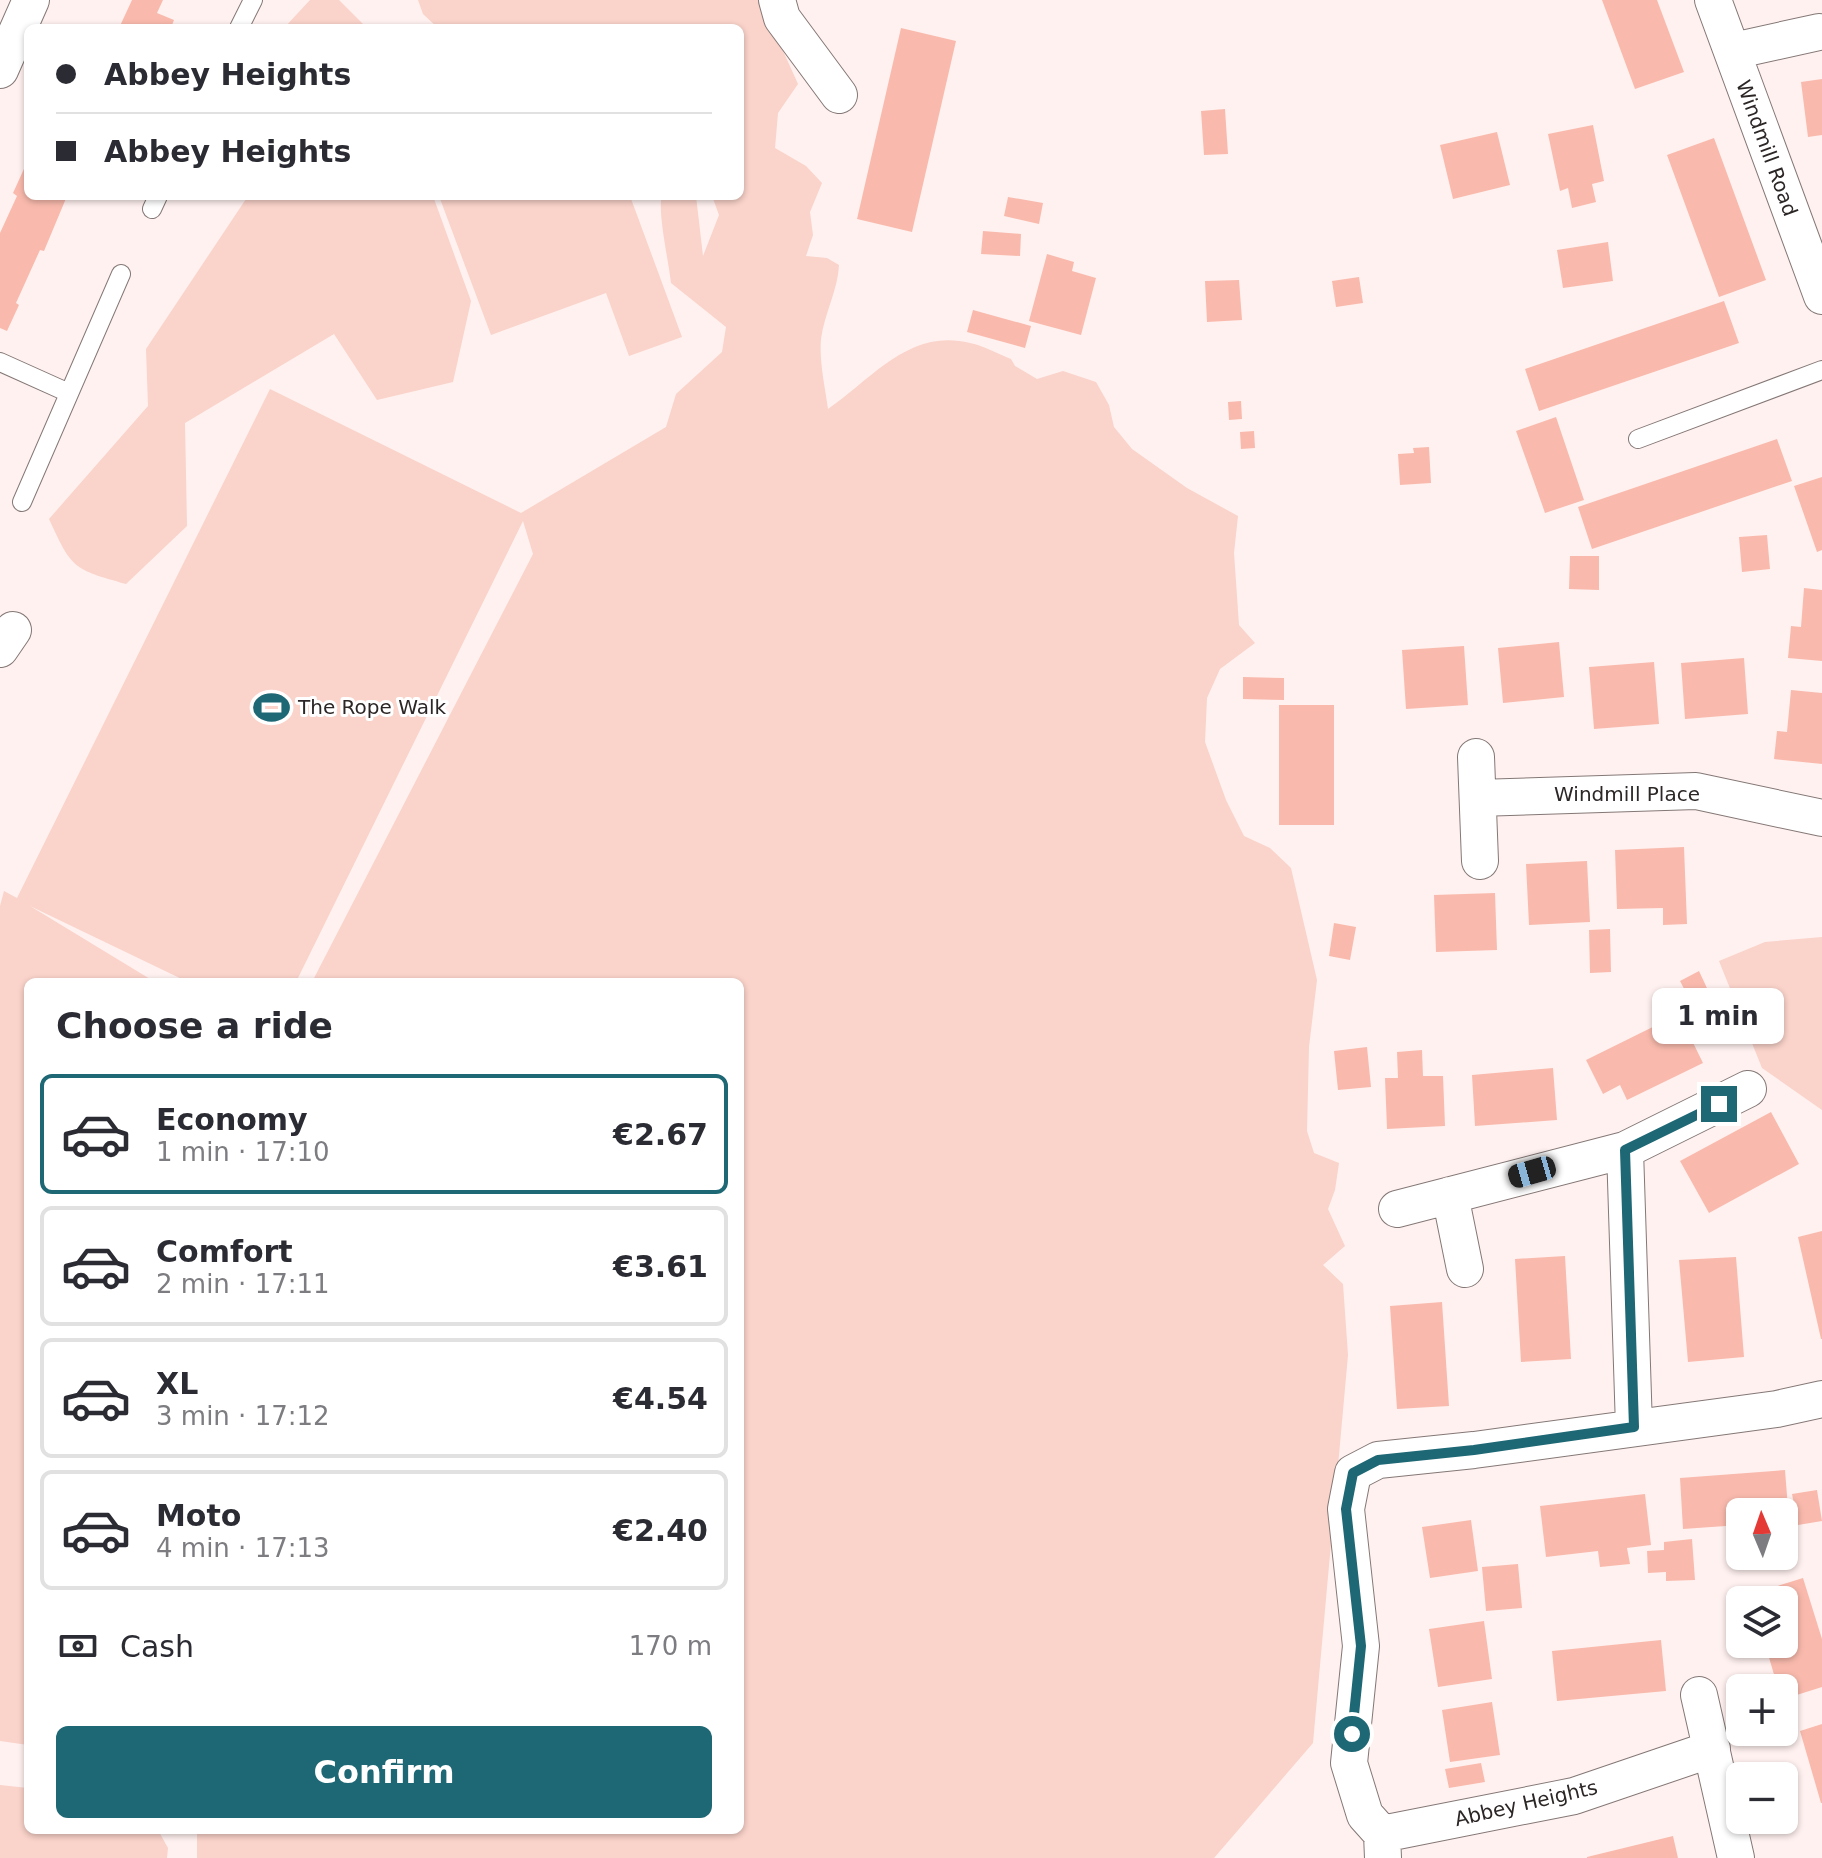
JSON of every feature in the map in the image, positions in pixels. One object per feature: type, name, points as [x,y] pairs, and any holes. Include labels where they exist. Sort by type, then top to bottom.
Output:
[{"type":"street","points":[[777,0],[782,18],[839,95]]},
{"type":"street","name":"Windmill Road","points":[[1713,0],[1822,296]]},
{"type":"street","points":[[0,70],[24,25]]},
{"type":"street","points":[[1733,51],[1819,32]]},
{"type":"street","points":[[1476,757],[1480,861]]},
{"type":"street","name":"Windmill Place","points":[[1478,798],[1696,791],[1822,818]]},
{"type":"street","points":[[1397,1209],[1625,1150],[1748,1089]]},
{"type":"street","points":[[1625,1150],[1634,1427]]},
{"type":"street","points":[[1450,1195],[1465,1269]]},
{"type":"street","name":"Abbey Heights","points":[[1712,1749],[1574,1796],[1383,1846],[1365,1815],[1349,1763],[1361,1646],[1346,1509],[1353,1473],[1378,1460],[1777,1409],[1822,1399]]},
{"type":"street","points":[[1699,1695],[1736,1858]]},
{"type":"lane","points":[[241,24],[253,0]]},
{"type":"lane","points":[[22,502],[121,274]]},
{"type":"lane","points":[[0,362],[69,393]]},
{"type":"lane","points":[[1638,439],[1822,370]]},
{"type":"shaded area","points":[[310,0],[339,0],[363,24],[288,24]]},
{"type":"shaded area","points":[[418,0],[767,0],[779,42],[798,84],[778,113],[775,148],[806,166],[822,183],[810,212],[813,235],[806,256],[827,258],[839,265],[821,339],[828,409],[910,349],[948,340],[975,344],[1011,359],[1015,366],[1037,379],[1063,371],[1096,382],[1109,405],[1114,427],[1132,449],[1187,488],[1238,516],[1234,553],[1239,625],[1255,643],[1220,669],[1207,698],[1205,742],[1226,800],[1244,836],[1270,848],[1291,868],[1317,980],[1309,1047],[1307,1131],[1314,1153],[1339,1163],[1328,1209],[1345,1246],[1323,1265],[1343,1284],[1348,1355],[1313,1743],[1214,1858],[197,1858],[197,1834],[744,1834],[744,978],[314,978],[533,554],[523,521],[298,978],[180,978],[30,906],[148,978],[24,978],[24,1744],[0,1741],[0,906],[4,891],[17,898],[270,389],[521,513],[666,427],[676,394],[722,352],[726,327],[671,283],[661,203],[661,200],[696,200],[703,256],[719,215],[713,200],[744,200],[744,24],[434,24],[423,14]]},
{"type":"shaded area","points":[[245,200],[434,200],[471,301],[453,382],[377,400],[334,334],[185,423],[187,526],[126,584],[95,575],[76,565],[63,548],[49,519],[148,406],[146,349]]},
{"type":"shaded area","points":[[440,200],[631,200],[682,337],[629,356],[606,293],[491,335]]},
{"type":"shaded area","points":[[1822,937],[1822,1110],[1762,1068],[1719,961],[1765,942]]},
{"type":"shaded area","points":[[0,1785],[24,1788],[24,1834],[160,1834],[168,1848],[167,1858],[0,1858]]},
{"type":"building","points":[[132,0],[163,0],[157,13],[174,20],[172,24],[121,24]]},
{"type":"building","points":[[1602,0],[1657,0],[1684,72],[1635,89]]},
{"type":"building","points":[[901,28],[956,41],[912,232],[857,219]]},
{"type":"building","points":[[1822,79],[1822,135],[1808,137],[1801,82]]},
{"type":"building","points":[[1225,109],[1228,154],[1204,155],[1201,111]]},
{"type":"building","points":[[1593,125],[1604,181],[1592,184],[1596,202],[1572,208],[1568,188],[1560,191],[1548,134]]},
{"type":"building","points":[[1497,132],[1510,185],[1453,199],[1440,145]]},
{"type":"building","points":[[1714,138],[1766,280],[1719,297],[1667,155]]},
{"type":"building","points":[[24,169],[24,200],[65,200],[44,251],[40,250],[16,303],[19,305],[7,331],[0,328],[0,233],[17,196],[13,193]]},
{"type":"building","points":[[1008,197],[1043,203],[1039,224],[1004,216]]},
{"type":"building","points":[[983,231],[1021,234],[1020,256],[981,254]]},
{"type":"building","points":[[1608,242],[1613,281],[1563,288],[1557,250]]},
{"type":"building","points":[[1047,254],[1074,262],[1072,271],[1096,278],[1081,335],[1029,321]]},
{"type":"building","points":[[1359,277],[1363,303],[1336,307],[1332,281]]},
{"type":"building","points":[[1239,280],[1242,320],[1207,322],[1205,281]]},
{"type":"building","points":[[1724,301],[1739,343],[1539,411],[1525,369]]},
{"type":"building","points":[[973,310],[1031,326],[1025,348],[967,332]]},
{"type":"building","points":[[1241,401],[1242,419],[1229,420],[1228,402]]},
{"type":"building","points":[[1556,417],[1584,500],[1545,513],[1516,431]]},
{"type":"building","points":[[1254,431],[1255,448],[1241,449],[1240,432]]},
{"type":"building","points":[[1777,439],[1792,481],[1592,549],[1578,507]]},
{"type":"building","points":[[1429,447],[1431,483],[1400,485],[1398,454],[1414,453],[1413,448]]},
{"type":"building","points":[[1822,477],[1822,550],[1817,552],[1794,486]]},
{"type":"building","points":[[1767,535],[1770,569],[1742,572],[1739,537]]},
{"type":"building","points":[[1570,556],[1599,556],[1599,590],[1569,589]]},
{"type":"building","points":[[1804,588],[1822,590],[1822,661],[1788,658],[1791,626],[1801,627]]},
{"type":"building","points":[[1559,642],[1564,697],[1503,703],[1498,648]]},
{"type":"building","points":[[1464,646],[1468,705],[1406,709],[1402,650]]},
{"type":"building","points":[[1744,658],[1748,714],[1685,719],[1681,663]]},
{"type":"building","points":[[1654,662],[1659,724],[1594,729],[1589,667]]},
{"type":"building","points":[[1243,677],[1284,678],[1284,700],[1243,699]]},
{"type":"building","points":[[1791,690],[1822,693],[1822,764],[1774,759],[1777,731],[1787,732]]},
{"type":"building","points":[[1279,705],[1334,705],[1334,825],[1279,825]]},
{"type":"building","points":[[1684,847],[1687,924],[1663,925],[1663,908],[1617,909],[1615,850]]},
{"type":"building","points":[[1587,861],[1590,922],[1529,925],[1526,864]]},
{"type":"building","points":[[1495,893],[1497,950],[1436,952],[1434,895]]},
{"type":"building","points":[[1334,923],[1356,927],[1350,960],[1329,956]]},
{"type":"building","points":[[1610,929],[1611,972],[1590,973],[1589,930]]},
{"type":"building","points":[[1699,971],[1713,1001],[1695,1010],[1680,981]]},
{"type":"building","points":[[1679,1014],[1703,1063],[1627,1100],[1620,1085],[1603,1094],[1586,1060]]},
{"type":"building","points":[[1367,1047],[1371,1087],[1338,1090],[1334,1051]]},
{"type":"building","points":[[1422,1050],[1423,1076],[1443,1076],[1445,1126],[1387,1129],[1385,1078],[1398,1078],[1397,1052]]},
{"type":"building","points":[[1553,1068],[1557,1120],[1475,1126],[1472,1075]]},
{"type":"building","points":[[1771,1112],[1799,1164],[1709,1213],[1680,1161]]},
{"type":"building","points":[[1822,1231],[1822,1339],[1821,1339],[1798,1237]]},
{"type":"building","points":[[1565,1256],[1571,1359],[1521,1362],[1515,1259]]},
{"type":"building","points":[[1736,1257],[1744,1357],[1688,1362],[1679,1260]]},
{"type":"building","points":[[1442,1302],[1449,1406],[1397,1409],[1390,1306]]},
{"type":"building","points":[[1785,1470],[1787,1498],[1726,1498],[1726,1526],[1683,1529],[1680,1478]]},
{"type":"building","points":[[1817,1490],[1822,1521],[1798,1525],[1798,1498],[1793,1498],[1792,1494]]},
{"type":"building","points":[[1645,1494],[1651,1545],[1627,1548],[1630,1564],[1600,1567],[1598,1551],[1546,1557],[1540,1506]]},
{"type":"building","points":[[1471,1520],[1478,1571],[1430,1578],[1422,1527]]},
{"type":"building","points":[[1692,1539],[1695,1580],[1666,1581],[1666,1572],[1648,1573],[1647,1551],[1664,1550],[1664,1542]]},
{"type":"building","points":[[1518,1564],[1522,1608],[1486,1611],[1482,1567]]},
{"type":"building","points":[[1803,1578],[1822,1639],[1822,1687],[1798,1695],[1798,1674],[1774,1674],[1769,1658],[1798,1658],[1798,1586],[1778,1586]]},
{"type":"building","points":[[1484,1621],[1492,1679],[1438,1687],[1429,1629]]},
{"type":"building","points":[[1661,1640],[1666,1691],[1557,1701],[1552,1651]]},
{"type":"building","points":[[1492,1702],[1500,1755],[1450,1762],[1442,1710]]},
{"type":"building","points":[[1822,1724],[1822,1803],[1821,1803],[1800,1731]]},
{"type":"building","points":[[1481,1763],[1485,1782],[1449,1788],[1445,1769]]},
{"type":"building","points":[[1673,1836],[1678,1858],[1587,1858],[1587,1857]]},
{"type":"place","name":"The Rope Walk","points":[[272,707]]},
{"type":"route","points":[[1352,1734],[1361,1646],[1346,1509],[1353,1473],[1378,1460],[1634,1427],[1625,1150],[1719,1104]]}]
